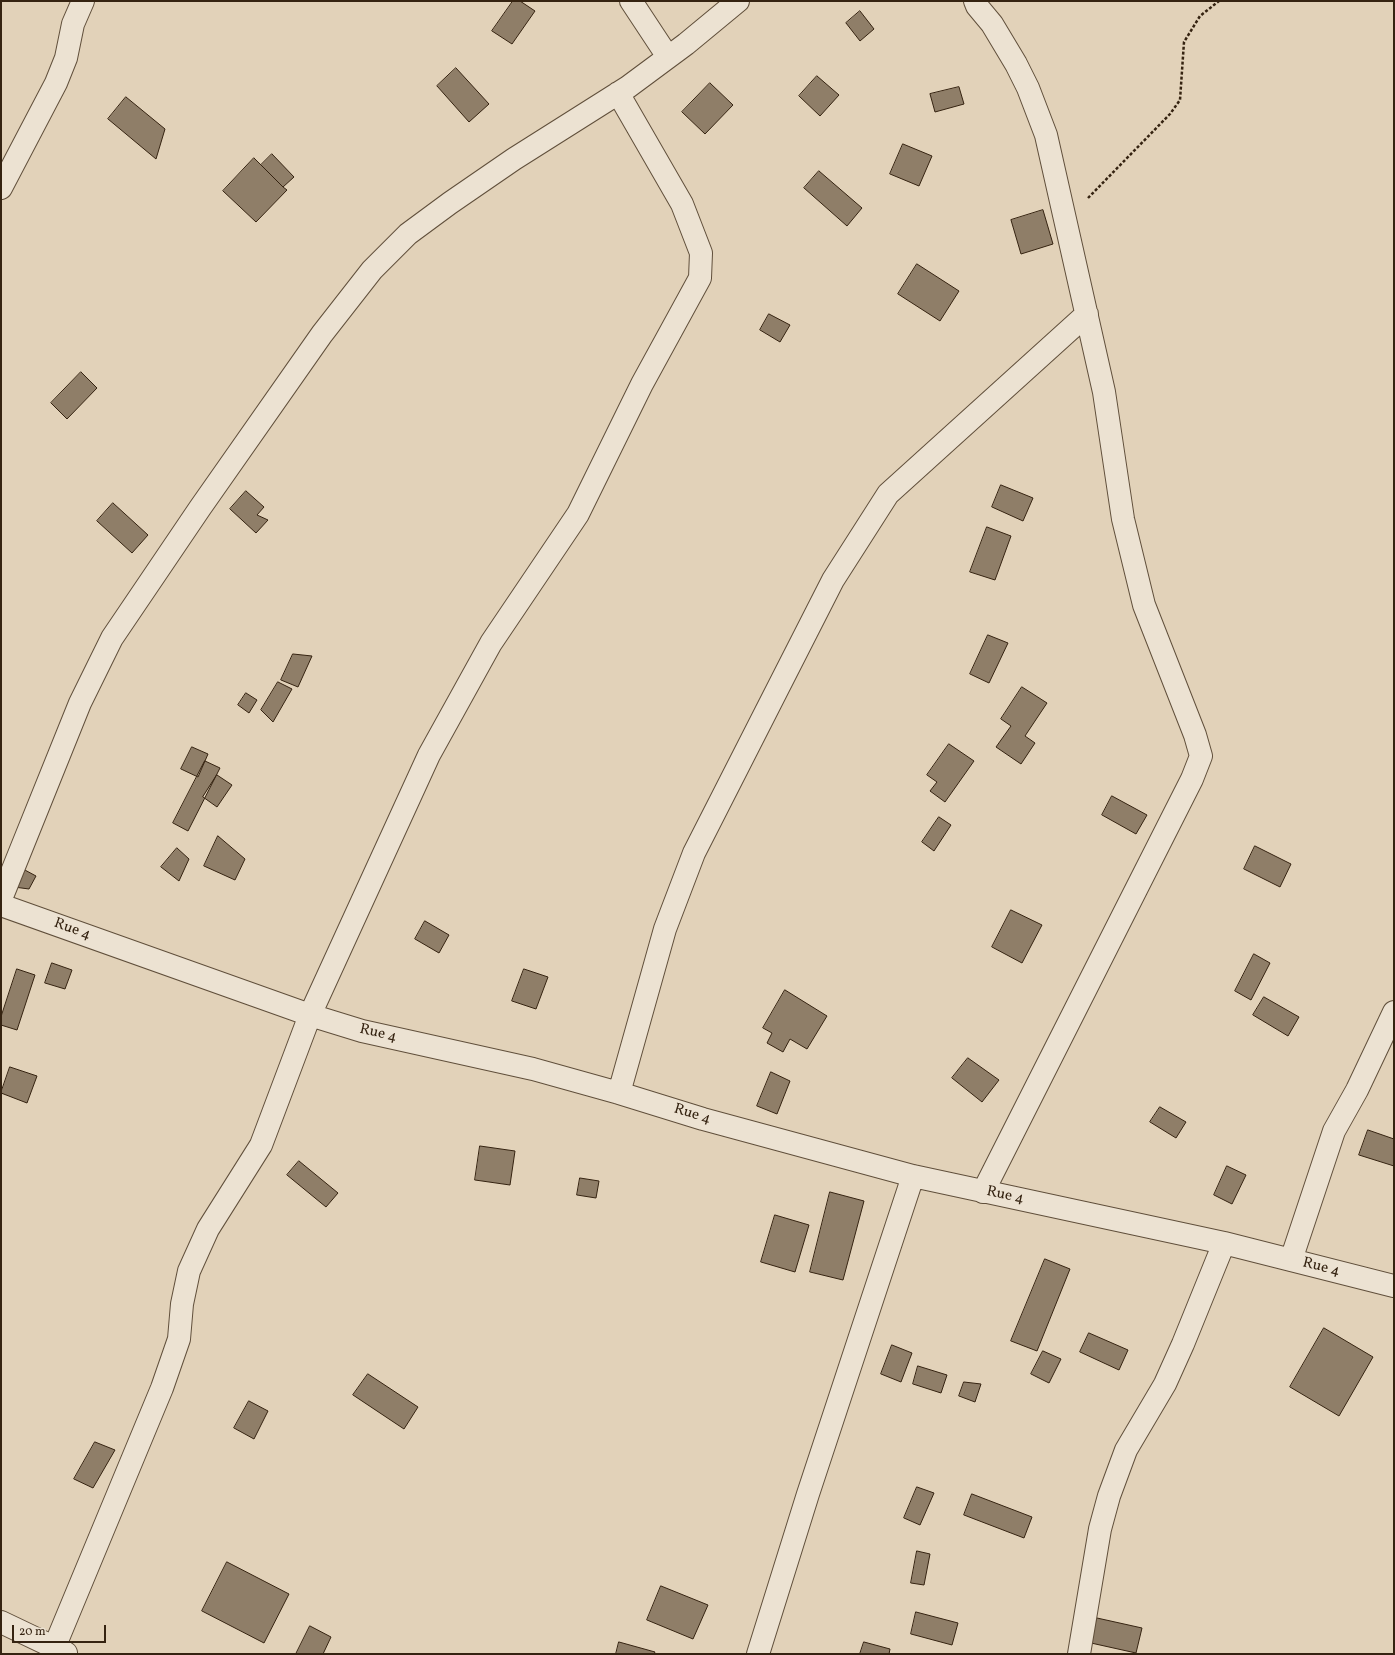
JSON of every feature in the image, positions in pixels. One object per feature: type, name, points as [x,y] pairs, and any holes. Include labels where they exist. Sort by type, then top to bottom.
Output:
[{"type":"street","points":[[1,188],[56,83],[66,58],[73,24],[83,1]]},
{"type":"street","points":[[631,1],[668,58]]},
{"type":"street","points":[[1,899],[80,703],[112,638],[204,501],[331,322],[372,270],[408,234],[450,202],[514,159],[618,93],[668,58],[738,1]]},
{"type":"street","points":[[975,1],[996,30],[1016,64],[1028,88],[1046,136],[1104,392],[1123,519],[1144,605],[1195,735],[1201,756],[1192,779],[983,1192]]},
{"type":"street","points":[[1,1622],[60,1651],[162,1388],[179,1339],[182,1304],[189,1271],[208,1229],[260,1145],[310,1015],[429,756],[491,643],[578,514],[642,384],[700,278],[701,253],[682,204],[618,93]]},
{"type":"street","points":[[619,1093],[665,929],[694,853],[832,580],[888,494],[1087,314]]},
{"type":"street","name":"Rue 4","points":[[1,905],[310,1015],[362,1032],[533,1069],[619,1093],[704,1120],[912,1176],[1224,1244],[1394,1286]]},
{"type":"street","points":[[1291,1260],[1334,1131],[1357,1090],[1394,1012]]},
{"type":"street","points":[[758,1654],[808,1494],[912,1176]]},
{"type":"street","points":[[1079,1654],[1100,1529],[1109,1496],[1126,1450],[1165,1384],[1224,1244]]},
{"type":"path","points":[[1066,221],[1170,114],[1180,100],[1184,42],[1200,16],[1219,1]]},
{"type":"building","points":[[513,1],[520,1],[535,11],[512,44],[492,31]]},
{"type":"building","points":[[860,11],[874,29],[860,41],[846,23]]},
{"type":"building","points":[[456,68],[489,104],[469,122],[437,86]]},
{"type":"building","points":[[817,76],[839,95],[820,116],[799,96]]},
{"type":"building","points":[[710,83],[733,105],[705,134],[682,112]]},
{"type":"building","points":[[959,87],[964,104],[935,112],[930,94]]},
{"type":"building","points":[[126,97],[165,129],[156,159],[108,119]]},
{"type":"building","points":[[903,144],[932,156],[919,186],[890,174]]},
{"type":"building","points":[[272,154],[294,177],[283,187],[261,165]]},
{"type":"building","points":[[254,158],[287,190],[256,222],[223,191]]},
{"type":"building","points":[[819,171],[862,208],[847,226],[804,188]]},
{"type":"building","points":[[1043,210],[1053,244],[1021,254],[1011,220]]},
{"type":"building","points":[[917,264],[959,291],[940,321],[898,294]]},
{"type":"building","points":[[769,314],[790,325],[780,342],[760,330]]},
{"type":"building","points":[[81,372],[97,388],[67,419],[51,403]]},
{"type":"building","points":[[1001,485],[1033,498],[1023,521],[992,507]]},
{"type":"building","points":[[246,491],[264,507],[257,515],[268,520],[256,533],[230,509]]},
{"type":"building","points":[[113,503],[148,535],[132,553],[97,521]]},
{"type":"building","points":[[987,527],[1011,536],[995,580],[970,572]]},
{"type":"building","points":[[988,635],[1008,643],[989,683],[970,674]]},
{"type":"building","points":[[293,654],[312,656],[298,687],[281,680]]},
{"type":"building","points":[[278,682],[292,689],[273,722],[261,710]]},
{"type":"building","points":[[1022,687],[1047,703],[1025,736],[1035,743],[1021,764],[996,747],[1011,726],[1001,719]]},
{"type":"building","points":[[246,693],[257,700],[249,713],[238,705]]},
{"type":"building","points":[[949,744],[974,761],[945,802],[930,791],[937,782],[927,775]]},
{"type":"building","points":[[192,747],[208,754],[198,777],[181,769]]},
{"type":"building","points":[[205,761],[220,768],[188,831],[173,823]]},
{"type":"building","points":[[217,775],[232,785],[217,807],[203,797]]},
{"type":"building","points":[[1112,796],[1147,815],[1136,834],[1102,815]]},
{"type":"building","points":[[939,817],[951,825],[934,851],[922,842]]},
{"type":"building","points":[[218,836],[245,859],[235,880],[204,866]]},
{"type":"building","points":[[1255,846],[1291,864],[1280,887],[1244,869]]},
{"type":"building","points":[[177,848],[189,859],[179,881],[161,867]]},
{"type":"building","points":[[23,869],[36,876],[29,889],[14,887]]},
{"type":"building","points":[[1011,910],[1042,925],[1022,963],[992,947]]},
{"type":"building","points":[[425,921],[449,935],[439,953],[415,939]]},
{"type":"building","points":[[1254,954],[1270,963],[1251,1000],[1235,991]]},
{"type":"building","points":[[52,963],[72,970],[65,989],[45,983]]},
{"type":"building","points":[[17,969],[35,975],[17,1030],[1,1025],[1,1017]]},
{"type":"building","points":[[524,969],[548,977],[536,1009],[512,1001]]},
{"type":"building","points":[[785,990],[827,1016],[807,1049],[790,1039],[783,1052],[767,1043],[772,1033],[763,1028]]},
{"type":"building","points":[[1264,997],[1299,1017],[1288,1036],[1253,1015]]},
{"type":"building","points":[[968,1058],[999,1080],[982,1102],[952,1078]]},
{"type":"building","points":[[10,1067],[37,1076],[27,1103],[1,1093]]},
{"type":"building","points":[[771,1072],[790,1081],[777,1114],[757,1106]]},
{"type":"building","points":[[1160,1107],[1186,1122],[1176,1138],[1150,1122]]},
{"type":"building","points":[[1368,1130],[1394,1139],[1394,1166],[1359,1155]]},
{"type":"building","points":[[480,1146],[515,1151],[510,1185],[475,1180]]},
{"type":"building","points":[[299,1161],[338,1193],[326,1207],[287,1175]]},
{"type":"building","points":[[1227,1166],[1246,1175],[1232,1204],[1214,1195]]},
{"type":"building","points":[[580,1178],[599,1181],[596,1198],[577,1195]]},
{"type":"building","points":[[830,1192],[864,1201],[843,1280],[810,1272]]},
{"type":"building","points":[[775,1215],[809,1225],[795,1272],[761,1262]]},
{"type":"building","points":[[1045,1259],[1070,1269],[1037,1351],[1011,1341]]},
{"type":"building","points":[[1324,1328],[1373,1357],[1339,1416],[1290,1387]]},
{"type":"building","points":[[1089,1333],[1128,1350],[1119,1370],[1080,1352]]},
{"type":"building","points":[[892,1345],[912,1353],[901,1382],[881,1374]]},
{"type":"building","points":[[1043,1351],[1061,1359],[1049,1383],[1031,1374]]},
{"type":"building","points":[[918,1366],[947,1375],[941,1393],[913,1384]]},
{"type":"building","points":[[368,1374],[418,1407],[404,1429],[353,1395]]},
{"type":"building","points":[[964,1382],[981,1384],[975,1402],[959,1396]]},
{"type":"building","points":[[249,1401],[268,1411],[254,1439],[234,1428]]},
{"type":"building","points":[[95,1442],[115,1450],[93,1488],[74,1479]]},
{"type":"building","points":[[917,1487],[934,1493],[920,1525],[904,1518]]},
{"type":"building","points":[[972,1494],[1032,1517],[1024,1538],[964,1515]]},
{"type":"building","points":[[917,1551],[930,1554],[924,1585],[911,1583]]},
{"type":"building","points":[[227,1562],[289,1594],[264,1643],[202,1611]]},
{"type":"building","points":[[661,1586],[708,1605],[693,1639],[647,1620]]},
{"type":"building","points":[[916,1612],[958,1623],[952,1645],[911,1634]]},
{"type":"building","points":[[1097,1618],[1142,1628],[1136,1653],[1091,1643]]},
{"type":"building","points":[[310,1626],[331,1637],[323,1654],[296,1654]]},
{"type":"building","points":[[619,1642],[655,1652],[654,1654],[616,1654]]},
{"type":"building","points":[[864,1642],[890,1649],[889,1654],[860,1654]]}]
